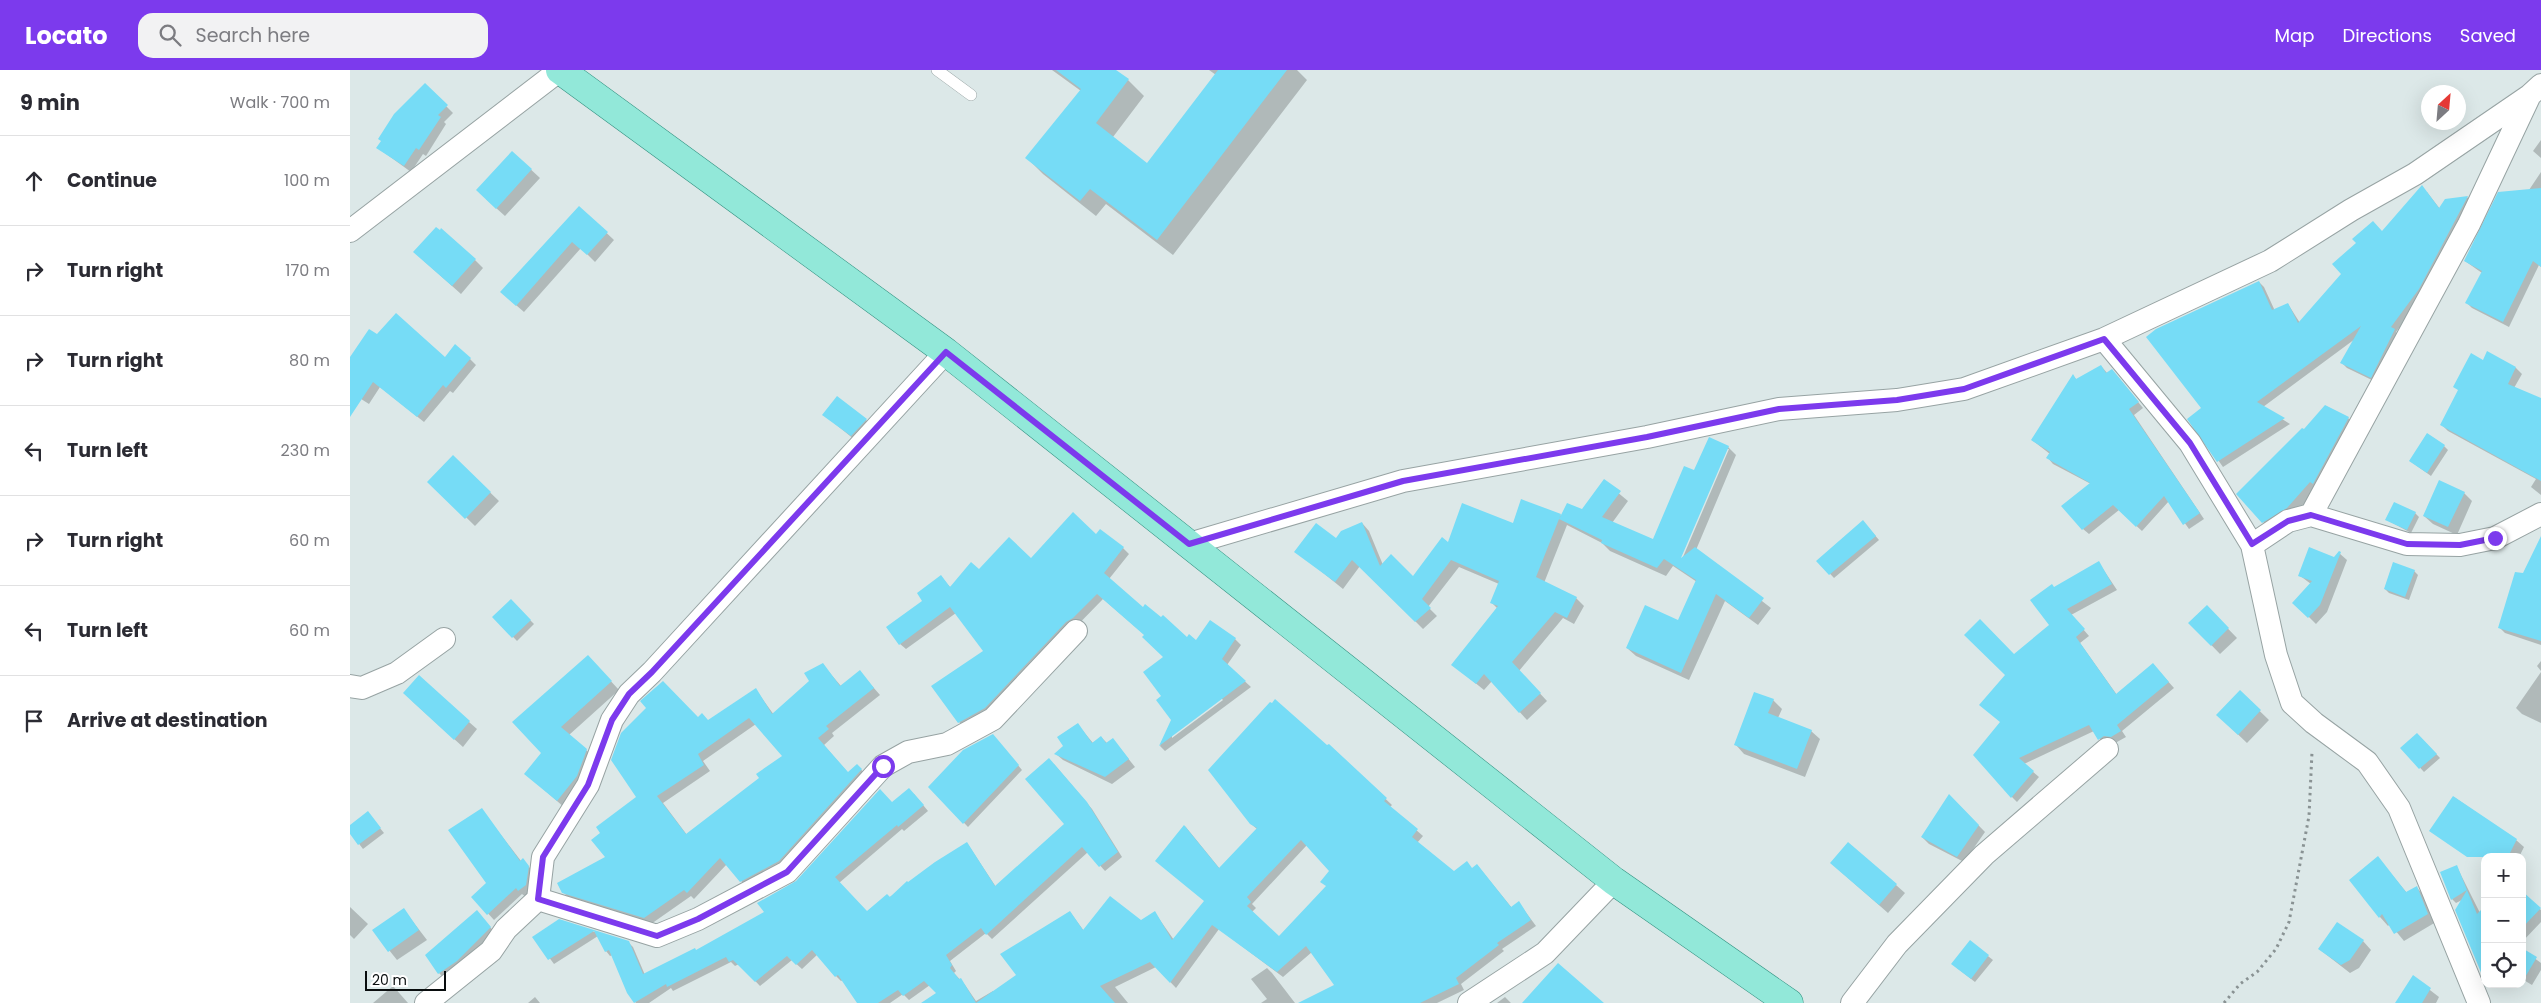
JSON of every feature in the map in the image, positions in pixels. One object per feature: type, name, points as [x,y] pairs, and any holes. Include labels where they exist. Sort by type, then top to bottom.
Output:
[{"type":"main road","points":[[560,70],[946,352],[1614,881],[1789,1003]]},
{"type":"street","points":[[350,232],[560,70]]},
{"type":"street","points":[[1189,544],[1403,481],[1647,437],[1779,409],[1897,400],[1964,389],[2104,339],[2270,261],[2351,210],[2415,174],[2535,91]]},
{"type":"street","points":[[2311,515],[2469,224],[2535,91]]},
{"type":"street","points":[[2104,339],[2190,443],[2252,544],[2276,655],[2292,703],[2314,723],[2367,762],[2399,808],[2479,1003]]},
{"type":"street","points":[[426,1003],[491,951],[506,928],[538,899],[543,857],[588,785],[612,720],[629,694],[659,664],[946,352]]},
{"type":"street","points":[[2252,544],[2288,521],[2311,515],[2407,544],[2460,545],[2495,538],[2541,514]]},
{"type":"street","points":[[538,899],[657,936],[698,919],[787,872],[883,766],[908,752],[947,744],[994,719],[1076,631]]},
{"type":"street","points":[[350,686],[362,688],[397,673],[444,639]]},
{"type":"street","points":[[1852,1003],[1897,944],[1984,855],[2107,749]]},
{"type":"street","points":[[1469,1003],[1545,953],[1614,881]]},
{"type":"lane","points":[[937,70],[970,95]]},
{"type":"path","points":[[2224,1003],[2240,984],[2257,972],[2276,949],[2289,922],[2309,816],[2314,723]]},
{"type":"building","points":[[1056,70],[1116,70],[1129,79],[1096,123],[1147,163],[1218,70],[1287,70],[1157,240],[1090,189],[1080,201],[1025,158],[1081,89]]},
{"type":"building","points":[[425,83],[448,105],[438,115],[441,117],[419,150],[416,148],[404,166],[376,148],[381,141],[378,139],[394,114]]},
{"type":"building","points":[[512,151],[532,169],[496,209],[476,190]]},
{"type":"building","points":[[2422,185],[2439,208],[2445,199],[2468,196],[2419,289],[2391,327],[2395,329],[2371,378],[2340,363],[2361,326],[2257,402],[2285,418],[2217,462],[2187,419],[2201,408],[2146,337],[2156,329],[2259,281],[2272,310],[2288,303],[2298,323],[2341,274],[2332,264],[2356,243],[2352,239],[2373,221],[2382,231]]},
{"type":"building","points":[[2541,188],[2541,267],[2533,261],[2503,322],[2465,303],[2482,271],[2464,261],[2498,192]]},
{"type":"building","points":[[579,206],[608,232],[587,255],[572,242],[516,306],[500,292]]},
{"type":"building","points":[[436,227],[440,230],[441,228],[476,259],[452,286],[413,252]]},
{"type":"building","points":[[396,313],[445,357],[455,344],[471,358],[446,388],[443,385],[417,417],[373,382],[350,417],[350,357],[369,329],[377,334]]},
{"type":"building","points":[[2487,351],[2516,367],[2508,384],[2541,398],[2541,481],[2440,425],[2458,390],[2453,387],[2471,353],[2483,360]]},
{"type":"building","points":[[2101,365],[2106,373],[2112,369],[2139,402],[2129,409],[2200,513],[2183,525],[2164,496],[2136,527],[2113,505],[2082,530],[2061,506],[2090,483],[2046,458],[2050,452],[2031,440],[2073,374],[2076,379]]},
{"type":"building","points":[[837,396],[867,419],[851,436],[822,415]]},
{"type":"building","points":[[2325,405],[2349,417],[2313,484],[2310,482],[2287,508],[2262,523],[2236,494],[2302,428],[2304,429]]},
{"type":"building","points":[[2427,433],[2445,445],[2427,473],[2409,461]]},
{"type":"building","points":[[1709,437],[1729,446],[1681,558],[1695,547],[1764,598],[1749,618],[1716,594],[1681,673],[1626,648],[1645,605],[1678,620],[1696,580],[1664,559],[1657,568],[1601,543],[1602,540],[1559,519],[1567,503],[1582,509],[1604,479],[1621,491],[1602,517],[1653,539],[1684,466],[1694,470]]},
{"type":"building","points":[[453,455],[491,492],[465,519],[427,482]]},
{"type":"building","points":[[2439,480],[2465,492],[2448,527],[2423,516]]},
{"type":"building","points":[[1521,499],[1561,514],[1536,577],[1577,597],[1567,618],[1555,612],[1512,662],[1541,693],[1519,713],[1484,674],[1476,684],[1451,665],[1498,606],[1490,603],[1499,581],[1451,560],[1422,599],[1431,608],[1415,622],[1352,560],[1335,582],[1294,552],[1316,523],[1336,538],[1341,531],[1362,522],[1380,566],[1391,554],[1413,576],[1442,537],[1448,542],[1462,503],[1513,523]]},
{"type":"building","points":[[2394,502],[2416,512],[2407,530],[2385,520]]},
{"type":"building","points":[[1073,512],[1096,534],[1100,529],[1124,547],[1104,573],[1143,607],[1145,604],[1161,617],[1163,615],[1187,637],[1189,634],[1196,640],[1210,620],[1236,638],[1222,659],[1246,681],[1159,746],[1171,720],[1156,700],[1161,696],[1143,672],[1163,657],[1142,637],[1144,635],[1097,594],[1073,618],[1066,622],[985,708],[958,723],[931,686],[983,651],[950,607],[899,645],[886,627],[922,601],[917,593],[941,575],[950,587],[971,562],[979,569],[1009,537],[1031,558]]},
{"type":"building","points":[[1863,520],[1876,536],[1829,575],[1816,561]]},
{"type":"building","points":[[2541,536],[2541,641],[2498,628],[2515,572],[2523,573]]},
{"type":"building","points":[[2309,547],[2334,557],[2339,551],[2341,552],[2320,605],[2308,618],[2292,603],[2312,581],[2298,576]]},
{"type":"building","points":[[2099,561],[2112,584],[2067,609],[2085,629],[2076,637],[2116,694],[2153,663],[2169,682],[2117,725],[2121,731],[2111,737],[2104,736],[2098,740],[2089,725],[2019,758],[2034,771],[2011,798],[1973,755],[2000,722],[1979,705],[2005,675],[1964,635],[1980,619],[2014,654],[2049,625],[2030,600],[2052,584],[2054,587]]},
{"type":"building","points":[[2393,562],[2415,570],[2405,597],[2384,589]]},
{"type":"building","points":[[511,599],[531,620],[512,638],[492,617]]},
{"type":"building","points":[[2207,605],[2229,628],[2211,646],[2188,623]]},
{"type":"building","points":[[588,655],[612,681],[561,727],[587,749],[577,776],[557,801],[524,774],[541,753],[512,722]]},
{"type":"building","points":[[823,663],[840,686],[860,670],[874,688],[826,726],[829,729],[818,738],[848,772],[857,764],[862,769],[779,861],[740,882],[720,858],[687,893],[684,890],[644,918],[562,893],[557,883],[605,857],[591,840],[600,833],[596,827],[636,797],[611,760],[621,733],[646,708],[640,701],[663,681],[698,717],[702,713],[708,720],[756,688],[772,714],[809,681],[804,673]],"holes":[[[749,718],[782,756],[756,774],[759,778],[686,834],[657,796],[704,765],[698,754]]]},
{"type":"building","points":[[419,675],[470,721],[454,740],[403,693]]},
{"type":"building","points":[[2240,690],[2261,710],[2238,735],[2216,715]]},
{"type":"building","points":[[1754,692],[1774,699],[1768,713],[1812,730],[1797,769],[1734,745]]},
{"type":"building","points":[[1275,699],[1327,745],[1329,744],[1387,798],[1384,801],[1418,829],[1412,837],[1454,871],[1467,861],[1472,868],[1477,864],[1511,907],[1519,901],[1531,920],[1497,943],[1499,945],[1456,978],[1459,984],[1420,1003],[1298,1003],[1334,985],[1306,946],[1277,972],[1212,925],[1170,983],[1150,962],[1100,986],[1115,1003],[976,1003],[1016,975],[1000,954],[1070,911],[1083,930],[1110,896],[1141,920],[1155,911],[1172,940],[1204,901],[1155,861],[1184,825],[1219,868],[1257,828],[1250,824],[1208,770],[1270,702],[1272,703]],"holes":[[[1301,840],[1329,871],[1320,882],[1326,886],[1279,936],[1247,906],[1251,902],[1247,897]]]},
{"type":"building","points":[[1078,723],[1092,743],[1101,736],[1106,743],[1113,738],[1129,759],[1105,777],[1054,754],[1063,746],[1057,737]]},
{"type":"building","points":[[2417,733],[2437,754],[2419,769],[2400,748]]},
{"type":"building","points":[[993,734],[1019,765],[963,824],[928,787],[963,750]]},
{"type":"building","points":[[1049,758],[1087,802],[1118,852],[1099,867],[1082,847],[986,935],[981,928],[946,955],[952,965],[950,968],[959,979],[961,978],[976,1003],[921,1003],[936,993],[924,981],[903,996],[898,990],[878,1003],[857,1003],[838,975],[835,977],[812,950],[796,965],[787,956],[755,982],[733,960],[729,962],[726,957],[667,987],[666,984],[634,1003],[627,993],[609,950],[605,952],[594,931],[548,960],[532,937],[559,919],[629,941],[643,974],[695,948],[696,950],[764,912],[757,903],[796,881],[880,789],[892,802],[909,788],[924,805],[835,877],[867,911],[887,894],[890,897],[907,881],[967,842],[995,886],[1064,824],[1025,779]]},
{"type":"building","points":[[1949,794],[1979,825],[1957,857],[1921,837]]},
{"type":"building","points":[[2453,796],[2517,839],[2510,853],[2481,853],[2481,857],[2467,857],[2429,831]]},
{"type":"building","points":[[482,808],[520,861],[523,858],[529,866],[526,885],[518,891],[516,888],[487,915],[471,897],[486,883],[448,830]]},
{"type":"building","points":[[368,811],[381,828],[358,845],[350,834],[350,825]]},
{"type":"building","points":[[1848,842],[1897,884],[1879,905],[1830,863]]},
{"type":"building","points":[[2378,856],[2406,892],[2417,886],[2428,914],[2394,934],[2382,914],[2379,918],[2349,880]]},
{"type":"building","points":[[2457,865],[2467,890],[2451,900],[2440,872]]},
{"type":"building","points":[[2467,890],[2477,914],[2481,910],[2481,972],[2455,910]]},
{"type":"building","points":[[2526,895],[2541,908],[2526,924]]},
{"type":"building","points":[[404,908],[419,930],[388,952],[372,930]]},
{"type":"building","points":[[477,910],[491,927],[457,961],[438,974],[425,955]]},
{"type":"building","points":[[2337,922],[2364,940],[2350,960],[2341,965],[2318,949]]},
{"type":"building","points":[[1970,940],[1989,955],[1971,979],[1951,964]]},
{"type":"building","points":[[2526,950],[2537,957],[2526,976]]},
{"type":"building","points":[[1558,963],[1604,1003],[1522,1003]]},
{"type":"building","points":[[2413,975],[2431,988],[2422,1003],[2395,1003]]},
{"type":"route","points":[[883,766],[787,872],[698,919],[657,936],[538,899],[543,857],[588,785],[600,758],[612,720],[629,694],[652,672],[946,352],[1189,544],[1403,481],[1647,437],[1779,409],[1897,400],[1964,389],[2104,339],[2190,443],[2252,544],[2288,521],[2311,515],[2335,524],[2407,544],[2460,545],[2495,538]]}]
